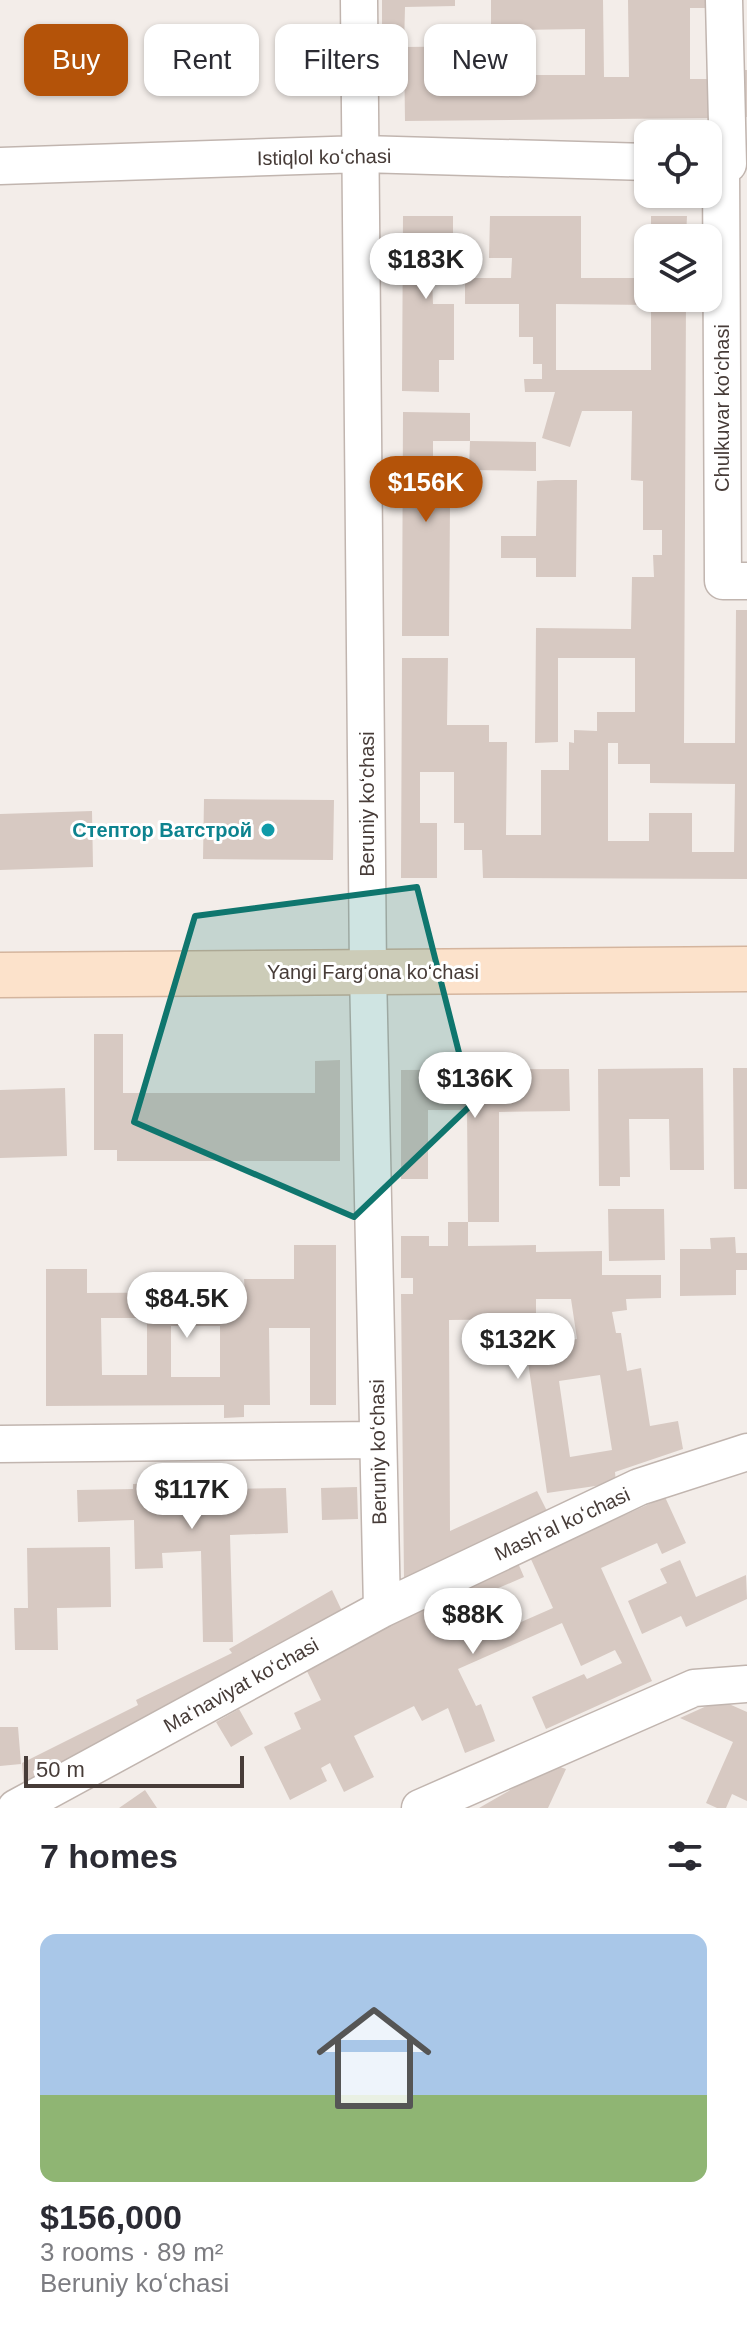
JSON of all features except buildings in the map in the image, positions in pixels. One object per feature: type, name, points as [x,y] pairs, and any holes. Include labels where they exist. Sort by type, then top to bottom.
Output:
[{"type":"main road","name":"Yangi Fargʻona koʻchasi","points":[[0,975],[747,969]]},
{"type":"street","name":"Beruniy koʻchasi","points":[[359,0],[368,972],[382,1609]]},
{"type":"street","points":[[724,0],[726,164]]},
{"type":"street","name":"Istiqlol koʻchasi","points":[[0,166],[362,154],[634,162]]},
{"type":"street","name":"Chulkuvar koʻchasi","points":[[726,164],[723,581],[747,581]]},
{"type":"street","points":[[0,1444],[377,1440]]},
{"type":"street","name":"Mashʻal koʻchasi","points":[[382,1609],[639,1487],[747,1452]]},
{"type":"street","name":"Maʻnaviyat koʻchasi","points":[[16,1808],[382,1609]]},
{"type":"street","points":[[420,1808],[694,1688],[745,1683]]},
{"type":"highlighted area","points":[[417,887],[472,1104],[354,1217],[134,1122],[195,916]]},
{"type":"place","name":"Стептор Ватстрой","points":[[268,830]]}]
